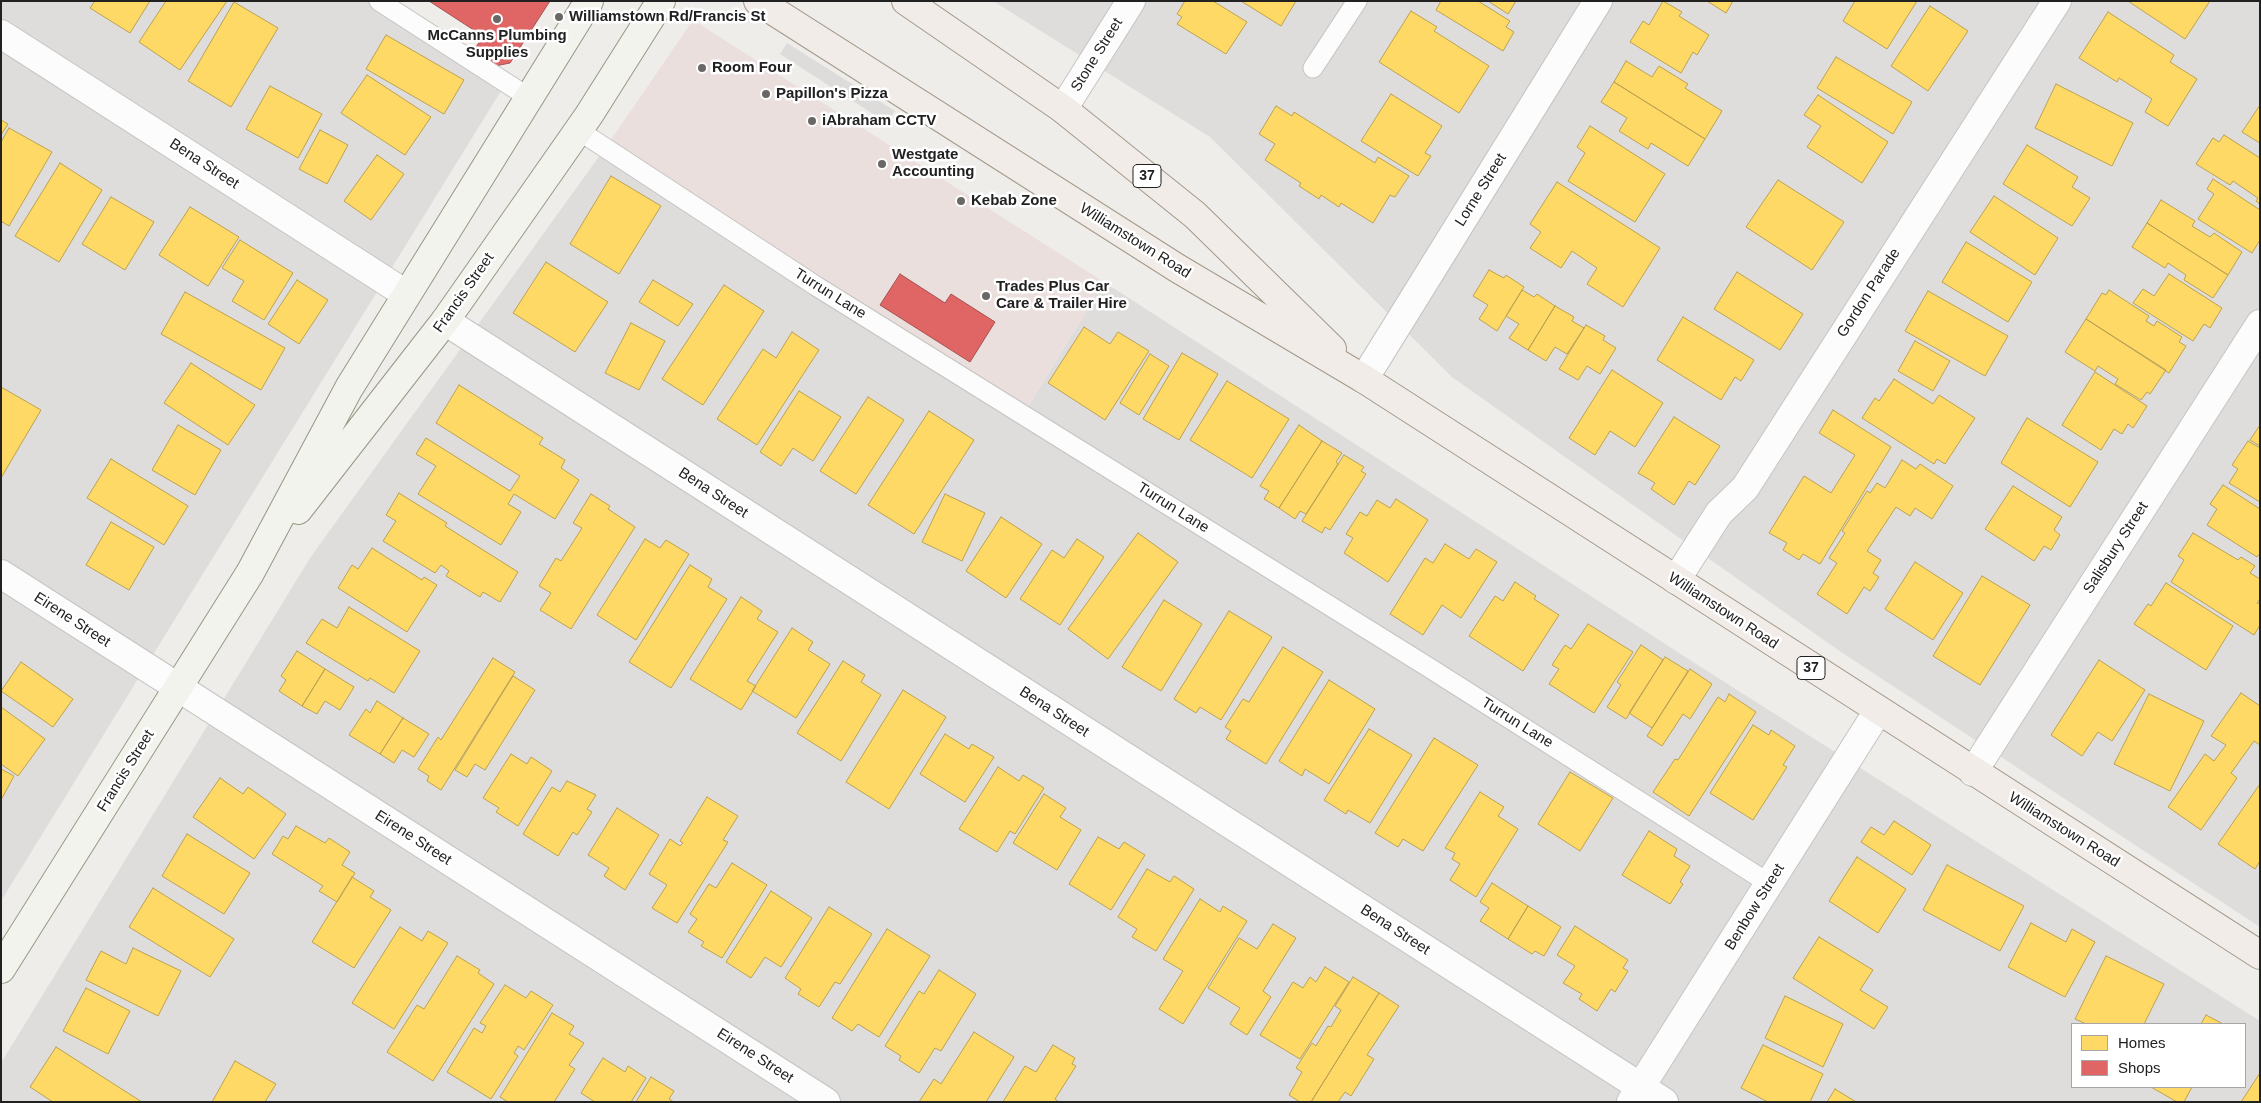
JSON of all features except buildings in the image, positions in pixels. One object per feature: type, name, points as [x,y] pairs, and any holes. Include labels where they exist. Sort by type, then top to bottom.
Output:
[{"type":"main road","name":"Francis Street","points":[[1,969],[250,573],[349,388],[589,1]]},
{"type":"main road","name":"Francis Street","points":[[250,573],[445,322],[578,130],[661,1]]},
{"type":"main road","name":"Williamstown Road","points":[[758,1],[1177,268],[1364,379],[2260,955]]},
{"type":"main road","name":"Williamstown Road","points":[[906,1],[1063,109],[1195,215],[1364,379]]},
{"type":"street","name":"Stone Street","points":[[1063,109],[1131,1]]},
{"type":"street","name":"Lorne Street","points":[[1364,379],[1598,1]]},
{"type":"street","name":"Gordon Parade","points":[[1676,580],[1719,513],[1745,488],[2057,1]]},
{"type":"street","name":"Bena Street","points":[[1,34],[406,294]]},
{"type":"street","name":"Bena Street","points":[[445,322],[1636,1094],[1664,1102]]},
{"type":"street","name":"Salisbury Street","points":[[1973,772],[2260,324]]},
{"type":"street","name":"Eirene Street","points":[[1,574],[826,1102]]},
{"type":"street","name":"Benbow Street","points":[[1636,1094],[1878,711]]},
{"type":"lane","points":[[379,1],[528,97]]},
{"type":"lane","points":[[1313,68],[1357,1]]},
{"type":"lane","name":"Turrun Lane","points":[[578,130],[816,286],[1419,662],[1770,884]]},
{"type":"shaded area","points":[[1,1],[391,1],[509,78],[1,901]]},
{"type":"shaded area","points":[[993,1],[2260,1],[2260,927],[1838,650],[1452,377],[1210,137]]},
{"type":"shaded area","points":[[693,20],[1104,282],[1025,411],[608,144]]},
{"type":"shaded area","points":[[787,43],[895,111],[887,123],[780,54]]},
{"type":"shaded area","points":[[608,144],[1026,410],[1104,282],[1704,669],[2260,1021],[2260,1102],[1,1102],[1,1063],[310,558]]},
{"type":"place","name":"Williamstown Rd/Francis St","points":[[559,17]]},
{"type":"place","name":"McCanns Plumbing Supplies","points":[[497,19]]},
{"type":"place","name":"Room Four","points":[[702,68]]},
{"type":"place","name":"Papillon's Pizza","points":[[766,94]]},
{"type":"place","name":"iAbraham CCTV","points":[[812,121]]},
{"type":"place","name":"Westgate Accounting","points":[[882,164]]},
{"type":"place","name":"Kebab Zone","points":[[961,201]]},
{"type":"place","name":"Trades Plus Car Care & Trailer Hire","points":[[986,296]]}]
